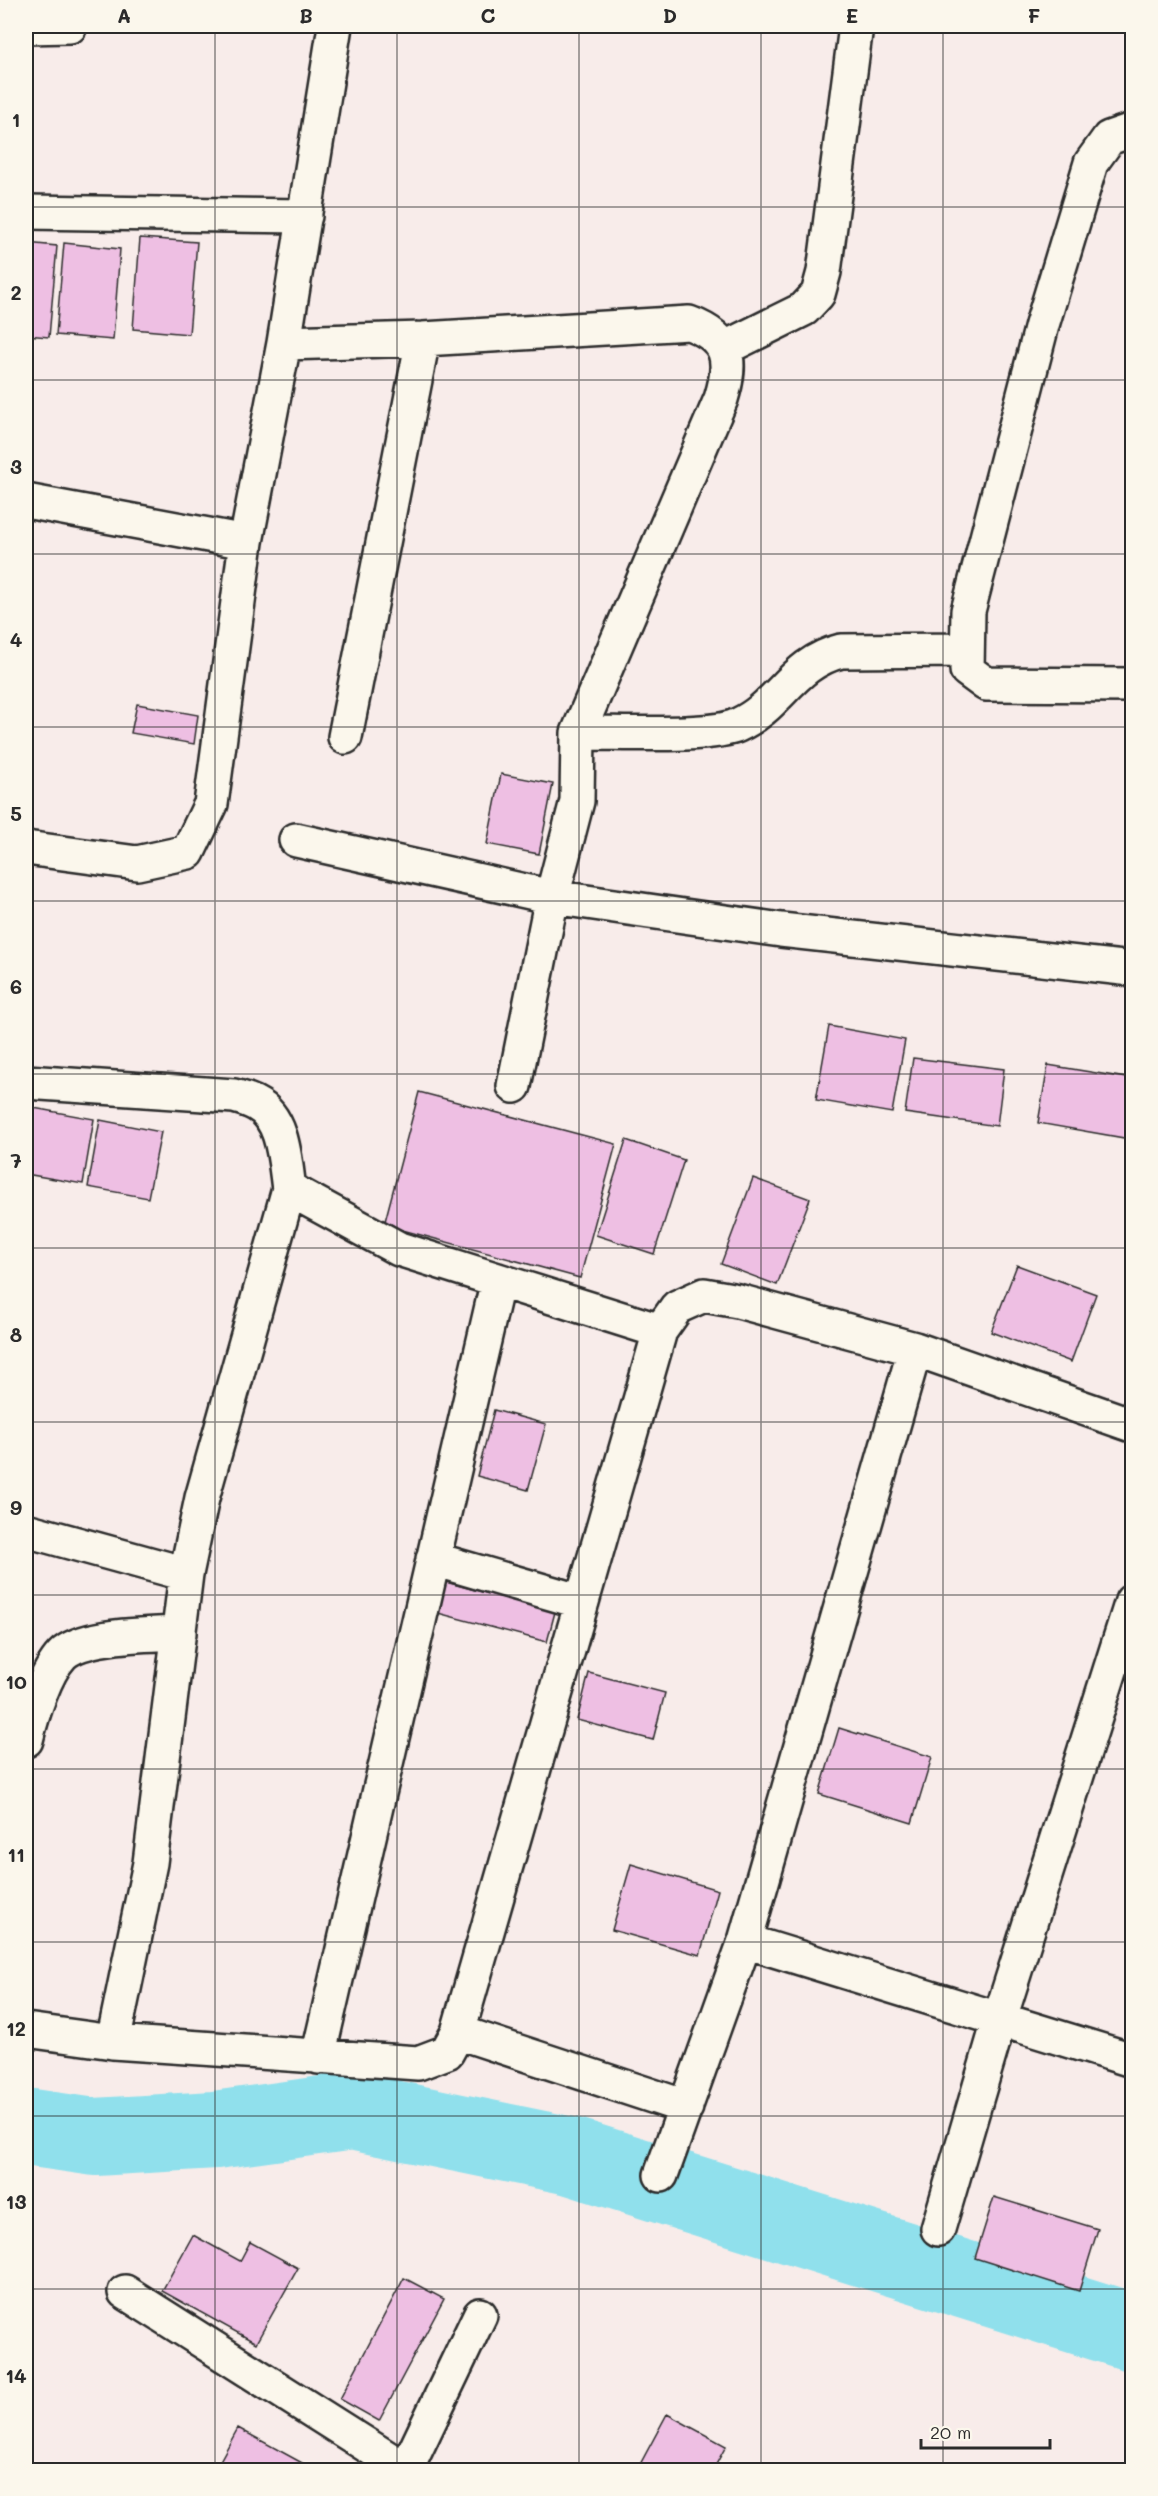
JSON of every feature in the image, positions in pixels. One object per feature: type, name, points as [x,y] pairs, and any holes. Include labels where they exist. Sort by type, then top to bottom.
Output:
[{"type":"street","points":[[26,27],[70,26]]},
{"type":"street","points":[[26,848],[137,863],[188,852],[211,804],[246,542],[284,343],[335,26]]},
{"type":"street","points":[[725,348],[804,309],[818,294],[824,272],[856,26]]},
{"type":"street","points":[[1132,130],[1109,138],[1091,163],[1042,325],[968,611],[967,650],[967,670],[986,684],[1132,685]]},
{"type":"street","points":[[26,212],[305,216]]},
{"type":"street","points":[[284,343],[423,339],[689,323],[708,330],[725,348],[729,374],[722,399],[578,733],[578,801],[552,897],[514,1086]]},
{"type":"street","points":[[345,737],[423,339]]},
{"type":"street","points":[[26,501],[246,542]]},
{"type":"street","points":[[578,733],[712,731],[738,726],[763,708],[802,669],[821,656],[841,651],[967,650]]},
{"type":"street","points":[[296,840],[552,897],[781,930],[1132,969]]},
{"type":"street","points":[[26,1082],[234,1096],[258,1104],[274,1122],[278,1131],[284,1149],[289,1189],[202,1498],[186,1574],[150,1863],[113,2042]]},
{"type":"street","points":[[289,1189],[399,1249],[660,1331]]},
{"type":"street","points":[[318,2057],[498,1280]]},
{"type":"street","points":[[26,2030],[113,2042],[417,2063],[447,2052],[458,2032],[660,1331],[677,1307],[704,1295],[738,1301],[915,1349],[1132,1425]]},
{"type":"street","points":[[661,2175],[746,1941],[915,1349]]},
{"type":"street","points":[[26,1530],[186,1574]]},
{"type":"street","points":[[433,1559],[582,1602]]},
{"type":"street","points":[[938,2229],[1000,2018],[1132,1601]]},
{"type":"street","points":[[26,1740],[47,1680],[63,1654],[93,1640],[179,1633]]},
{"type":"street","points":[[746,1941],[1132,2060]]},
{"type":"street","points":[[458,2032],[686,2107]]},
{"type":"street","points":[[125,2292],[406,2470],[480,2315]]},
{"type":"building","points":[[140,238],[197,242],[189,334],[133,329]]},
{"type":"building","points":[[26,243],[57,246],[49,337],[26,335]]},
{"type":"building","points":[[64,243],[120,249],[113,340],[56,335]]},
{"type":"building","points":[[137,704],[198,715],[194,744],[131,733]]},
{"type":"building","points":[[501,774],[553,784],[539,854],[487,844]]},
{"type":"building","points":[[829,1026],[905,1040],[892,1113],[816,1100]]},
{"type":"building","points":[[913,1058],[1004,1069],[997,1126],[905,1113]]},
{"type":"building","points":[[1048,1065],[1132,1079],[1130,1139],[1038,1123]]},
{"type":"building","points":[[419,1092],[616,1144],[580,1278],[384,1225]]},
{"type":"building","points":[[28,1107],[94,1119],[83,1184],[26,1174]]},
{"type":"building","points":[[100,1120],[161,1132],[148,1198],[88,1187]]},
{"type":"building","points":[[626,1140],[684,1160],[654,1254],[596,1235]]},
{"type":"building","points":[[753,1178],[810,1199],[777,1285],[721,1264]]},
{"type":"building","points":[[1017,1265],[1096,1294],[1071,1362],[991,1332]]},
{"type":"building","points":[[494,1410],[546,1424],[528,1490],[477,1476]]},
{"type":"building","points":[[442,1581],[555,1612],[547,1642],[434,1612]]},
{"type":"building","points":[[589,1673],[665,1693],[653,1740],[577,1720]]},
{"type":"building","points":[[839,1728],[932,1757],[912,1823],[819,1794]]},
{"type":"building","points":[[631,1864],[718,1890],[700,1955],[612,1930]]},
{"type":"building","points":[[994,2197],[1098,2229],[1079,2291],[975,2258]]},
{"type":"building","points":[[193,2235],[240,2261],[250,2242],[298,2268],[256,2343],[162,2291]]},
{"type":"building","points":[[404,2278],[444,2299],[379,2421],[340,2399]]},
{"type":"building","points":[[667,2414],[726,2446],[713,2470],[637,2470]]},
{"type":"building","points":[[238,2428],[315,2470],[215,2470]]},
{"type":"waterway","points":[[26,2127],[95,2137],[215,2130],[352,2111],[571,2156],[1132,2332]]}]
